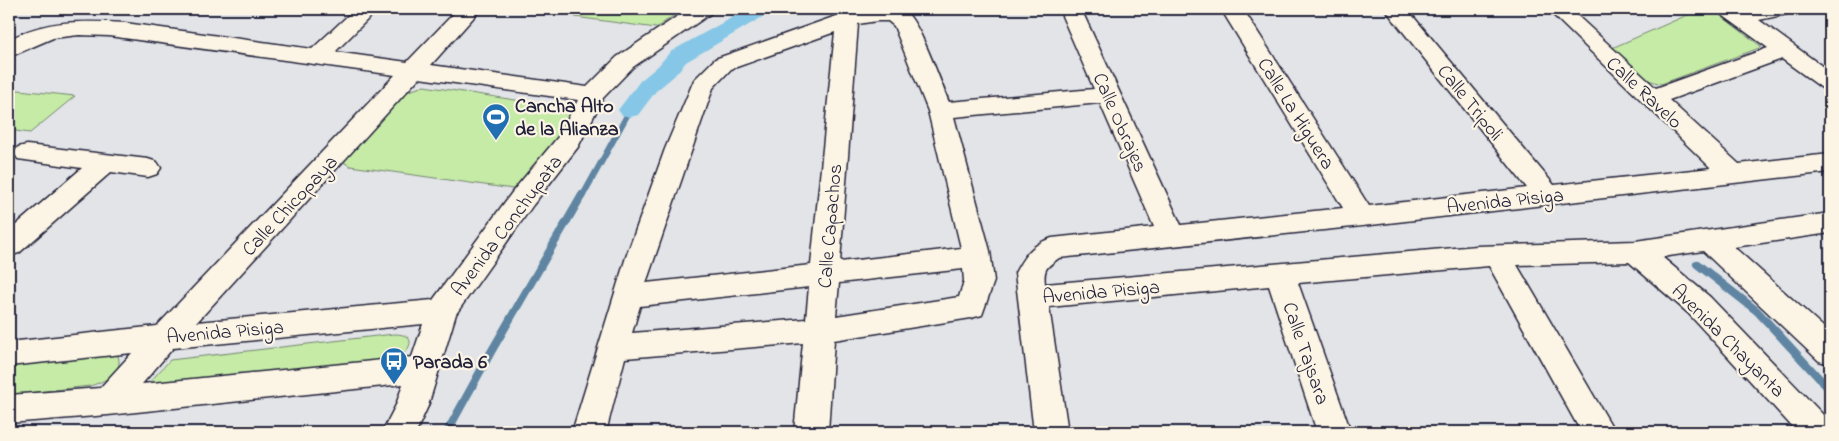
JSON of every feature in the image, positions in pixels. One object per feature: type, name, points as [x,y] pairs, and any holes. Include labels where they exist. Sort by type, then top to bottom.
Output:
[{"type":"street","points":[[93,9],[95,15],[104,22],[125,30]]},
{"type":"street","points":[[317,57],[367,9]]},
{"type":"street","name":"Calle Chicopaya","points":[[108,401],[470,9]]},
{"type":"street","name":"Avenida Conchupata","points":[[399,432],[412,406],[442,311],[523,198],[569,141],[593,95],[625,62],[702,9]]},
{"type":"street","name":"Calle Obrajes","points":[[1070,9],[1172,236]]},
{"type":"street","name":"Calle La Higuera","points":[[1232,9],[1362,216]]},
{"type":"street","name":"Calle Tripoli","points":[[1396,9],[1547,195]]},
{"type":"street","name":"Calle Ravelo","points":[[1558,9],[1733,174]]},
{"type":"street","points":[[1735,13],[1779,9]]},
{"type":"street","points":[[1735,13],[1830,83]]},
{"type":"street","points":[[590,432],[614,347],[640,257],[702,85],[723,64],[847,20],[877,14],[889,14],[899,17],[905,26],[940,112],[976,257],[979,281],[971,307],[821,330],[614,347]]},
{"type":"street","name":"Calle Capachos","points":[[811,432],[847,20]]},
{"type":"street","points":[[9,50],[30,36],[52,30],[74,28],[125,30],[593,95]]},
{"type":"street","points":[[1652,98],[1785,50]]},
{"type":"street","points":[[940,112],[1109,95]]},
{"type":"street","points":[[27,153],[148,168]]},
{"type":"street","points":[[9,246],[105,163]]},
{"type":"street","name":"Avenida Pisiga","points":[[1830,163],[1362,216],[1052,248],[1036,260],[1028,273],[1031,297],[1497,255],[1635,252],[1830,223]]},
{"type":"street","points":[[1709,240],[1830,352]]},
{"type":"street","name":"Avenida Chayanta","points":[[1635,252],[1699,305],[1818,432]]},
{"type":"street","points":[[1497,255],[1598,432]]},
{"type":"street","points":[[629,296],[976,257]]},
{"type":"street","name":"Calle Tajsara","points":[[1280,274],[1334,432]]},
{"type":"street","points":[[1031,297],[1051,432]]},
{"type":"street","name":"Avenida Pisiga","points":[[9,354],[442,311]]},
{"type":"street","points":[[9,409],[108,401],[423,369]]},
{"type":"green space","points":[[582,9],[683,9],[656,28],[575,17]]},
{"type":"green space","points":[[1701,9],[1712,9],[1762,47],[1661,84],[1645,79],[1612,48]]},
{"type":"green space","points":[[424,86],[574,109],[578,114],[526,184],[513,189],[350,166],[345,163],[344,160],[406,92]]},
{"type":"green space","points":[[9,89],[75,96],[30,133],[9,130]]},
{"type":"green space","points":[[394,334],[402,335],[410,340],[410,344],[405,352],[395,360],[146,386],[170,360]]},
{"type":"green space","points":[[111,354],[118,356],[118,367],[111,376],[95,384],[9,395],[9,364]]},
{"type":"waterway","points":[[630,110],[648,86],[666,71],[678,57],[762,9]]},
{"type":"waterway","points":[[582,197],[630,110]]},
{"type":"waterway","points":[[447,432],[582,195]]},
{"type":"waterway","points":[[1697,264],[1757,311],[1830,390]]},
{"type":"place","name":"Cancha Alto de la Alianza","points":[[496,141]]},
{"type":"place","name":"Parada 6","points":[[394,385]]}]
